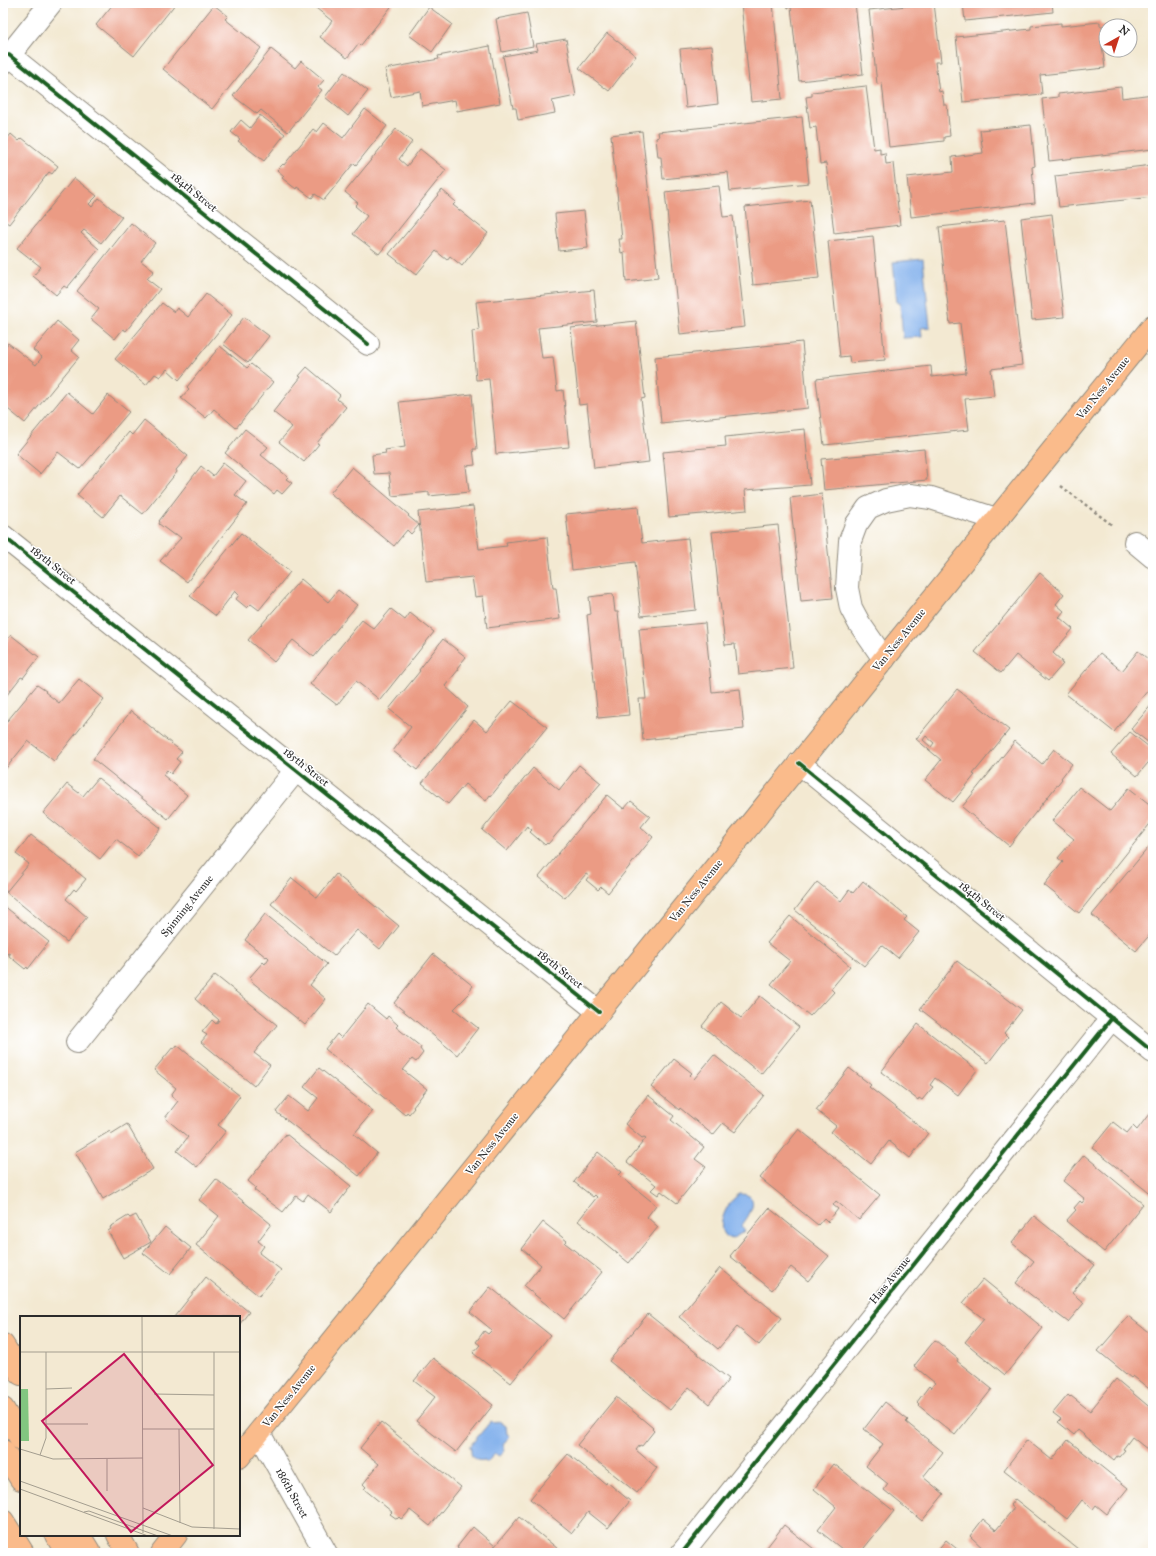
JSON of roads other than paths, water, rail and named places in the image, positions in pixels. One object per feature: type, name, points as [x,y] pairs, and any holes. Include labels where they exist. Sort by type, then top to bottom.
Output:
[{"type":"main road","name":"Van Ness Avenue","points":[[240,1457],[1153,326]]},
{"type":"main road","points":[[3,1345],[20,1372]]},
{"type":"main road","points":[[3,1409],[20,1437]]},
{"type":"main road","points":[[3,1451],[20,1477]]},
{"type":"main road","points":[[3,1521],[22,1553]]},
{"type":"main road","points":[[57,1536],[67,1553]]},
{"type":"main road","points":[[80,1536],[90,1553]]},
{"type":"main road","points":[[119,1536],[128,1553]]},
{"type":"main road","points":[[162,1553],[175,1536]]},
{"type":"street","points":[[6,59],[51,3]]},
{"type":"street","name":"184th Street","points":[[6,59],[368,344]]},
{"type":"street","points":[[884,659],[859,624],[851,608],[847,588],[850,541],[856,525],[868,508],[886,500],[910,495],[931,498],[996,519]]},
{"type":"street","name":"185th Street","points":[[3,536],[599,1012]]},
{"type":"street","points":[[1135,542],[1153,557]]},
{"type":"street","name":"184th Street","points":[[799,763],[1153,1052]]},
{"type":"street","name":"Spinning Avenue","points":[[77,1042],[296,770]]},
{"type":"street","name":"Haas Avenue","points":[[682,1553],[1112,1018]]},
{"type":"street","name":"186th Street","points":[[259,1433],[326,1553]]},
{"type":"water","points":[[923,259],[930,327],[921,328],[922,337],[903,338],[900,303],[897,303],[893,262]]},
{"type":"water","points":[[740,1194],[747,1195],[753,1202],[750,1212],[741,1226],[745,1231],[732,1239],[725,1236],[721,1225],[730,1203]]},
{"type":"water","points":[[491,1421],[494,1423],[499,1421],[506,1426],[507,1434],[510,1436],[503,1444],[505,1451],[500,1456],[495,1454],[487,1462],[485,1460],[476,1460],[474,1459],[469,1447]]}]
